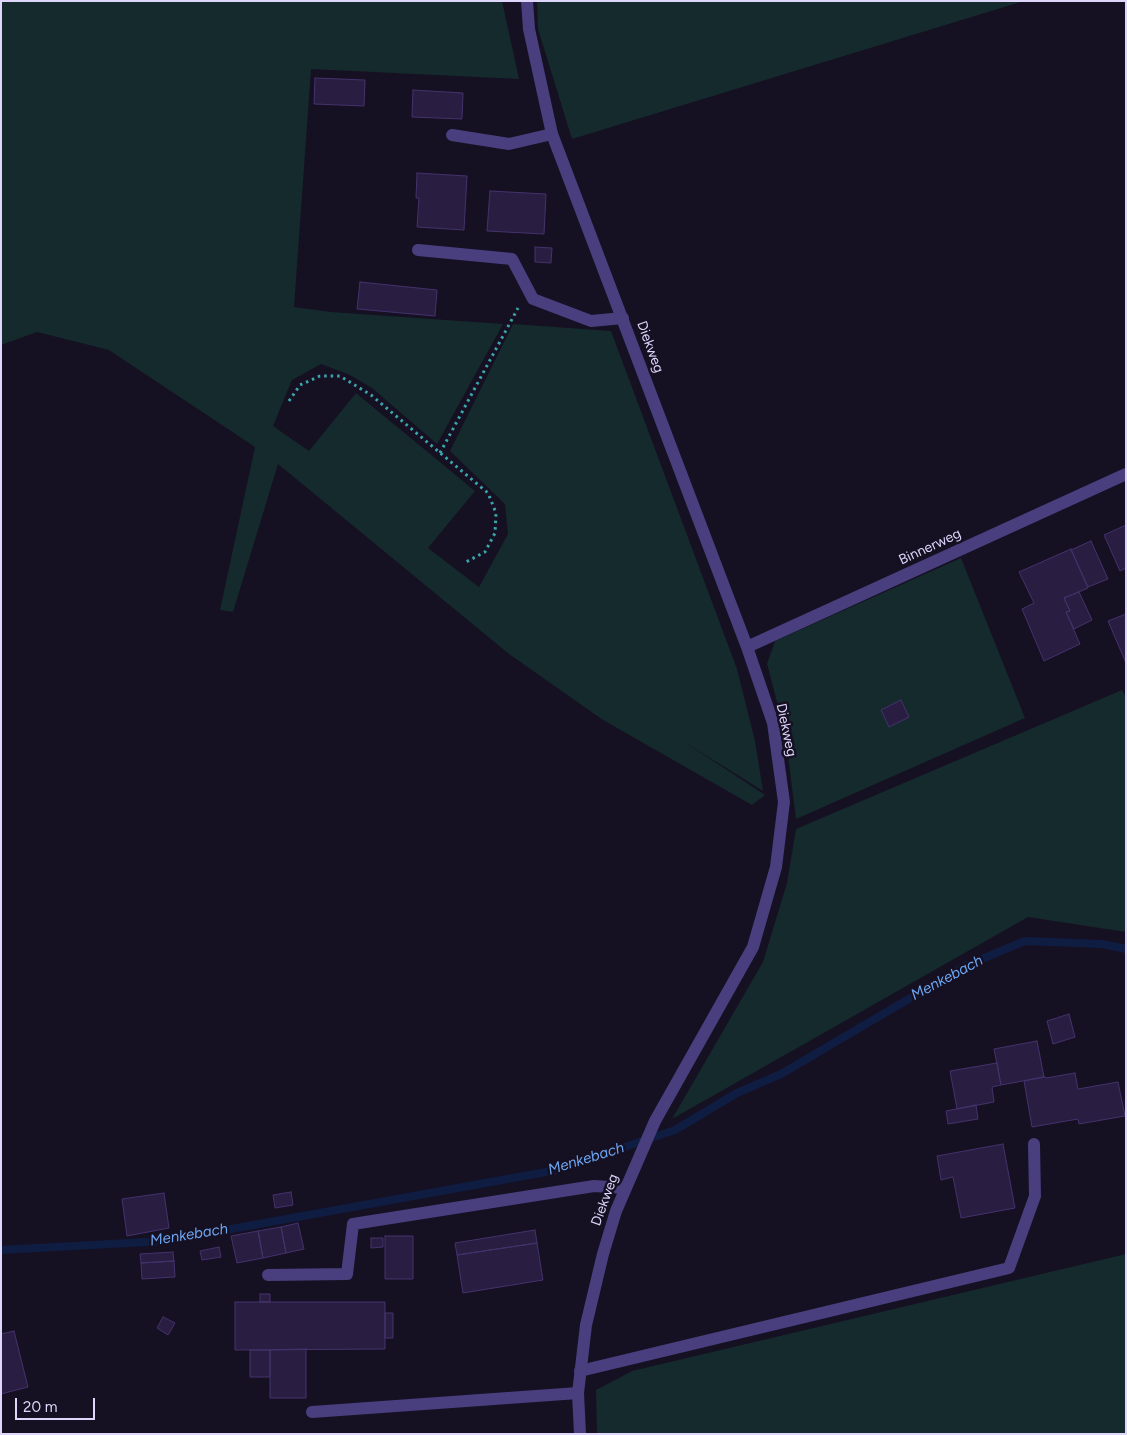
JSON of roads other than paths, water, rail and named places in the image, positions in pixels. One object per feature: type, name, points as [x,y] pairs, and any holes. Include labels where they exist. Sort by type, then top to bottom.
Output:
[{"type":"street","name":"Diekweg","points":[[527,1],[528,28],[552,134],[623,318],[773,722],[784,802],[776,867],[753,947],[655,1121],[616,1210],[586,1325],[578,1393],[580,1434]]},
{"type":"street","points":[[452,135],[509,144],[552,134]]},
{"type":"street","points":[[418,250],[512,259],[533,298],[591,321],[623,318]]},
{"type":"street","name":"Binnerweg","points":[[746,647],[1126,474]]},
{"type":"street","points":[[580,1371],[1009,1268],[1035,1196],[1034,1144]]},
{"type":"street","points":[[268,1274],[347,1274],[353,1224],[594,1186],[625,1188]]},
{"type":"street","points":[[312,1412],[578,1393]]},
{"type":"waterway","name":"Menkebach","points":[[1,1250],[165,1241],[557,1170],[675,1130],[737,1093],[781,1074],[965,966],[1025,941],[1102,944],[1126,949]]}]
